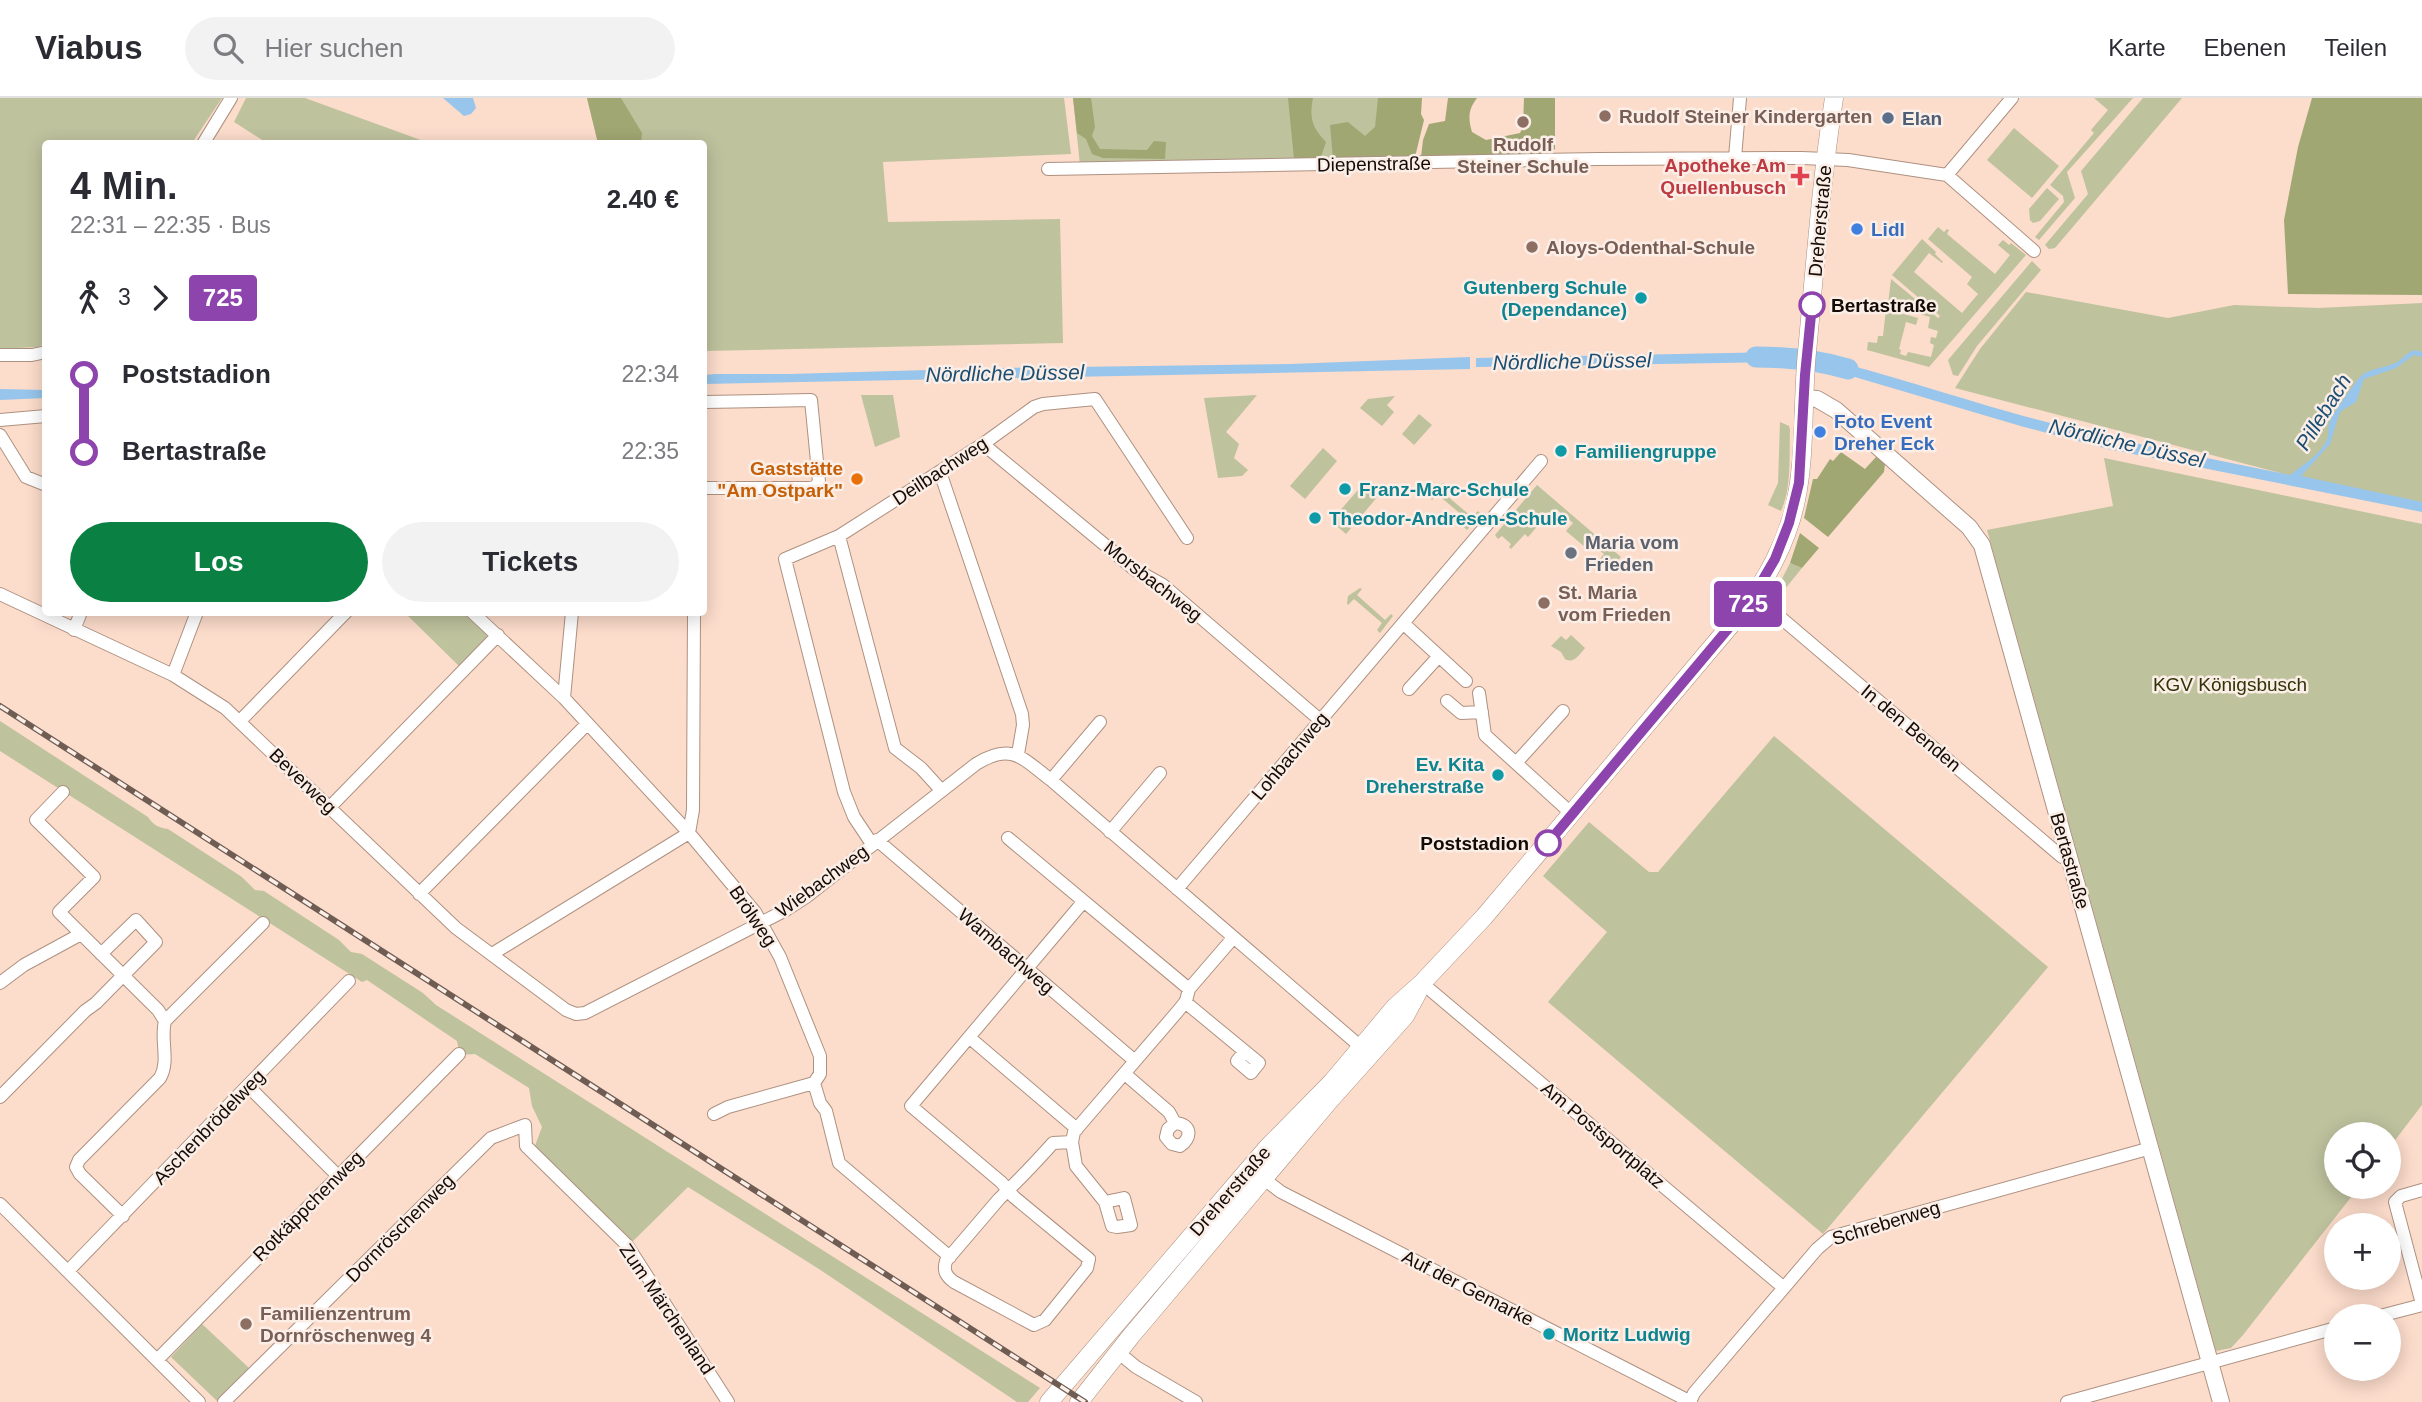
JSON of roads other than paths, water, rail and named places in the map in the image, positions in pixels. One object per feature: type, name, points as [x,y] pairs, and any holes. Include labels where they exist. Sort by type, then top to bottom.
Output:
[{"type":"main road","name":"Dreherstraße","points":[[1079,1402],[1257,1173],[1332,1082],[1395,1007],[1485,917],[1754,595],[1782,542],[1796,503],[1825,159],[1834,98]]},
{"type":"main road","name":"Dreherstraße","points":[[1049,1402],[1257,1173],[1330,1100],[1405,1016],[1422,982]]},
{"type":"main road","points":[[1104,1340],[1119,1353]]},
{"type":"street","points":[[205,140],[231,98]]},
{"type":"street","points":[[1735,158],[1740,98]]},
{"type":"street","points":[[2012,98],[1947,175],[2034,251]]},
{"type":"street","name":"Diepenstraße","points":[[1048,169],[1735,158],[1848,160],[1947,175]]},
{"type":"street","points":[[0,355],[42,353]]},
{"type":"street","name":"Bertastraße","points":[[1804,398],[1816,399],[1836,410],[1969,527],[1982,545],[2221,1402]]},
{"type":"street","name":"Deilbachweg","points":[[785,559],[839,536],[983,444],[1029,409],[1038,405],[1095,399],[1187,538]]},
{"type":"street","points":[[707,402],[811,400],[818,471],[818,484],[810,488],[707,488]]},
{"type":"street","points":[[0,420],[42,416]]},
{"type":"street","points":[[0,435],[26,477],[42,483]]},
{"type":"street","name":"Morsbachweg","points":[[983,444],[1135,569],[1163,585],[1320,720]]},
{"type":"street","name":"Lohbachweg","points":[[1177,889],[1541,461]]},
{"type":"street","points":[[940,472],[1022,714],[1018,754],[1362,1047]]},
{"type":"street","points":[[839,536],[895,748],[921,768],[941,790]]},
{"type":"street","name":"Wambachweg","points":[[785,559],[844,792],[853,817],[874,842],[1135,1061]]},
{"type":"street","name":"Beverweg","points":[[0,594],[42,614]]},
{"type":"street","name":"In den Benden","points":[[1754,595],[2062,857],[2069,858]]},
{"type":"street","name":"Beverweg","points":[[47,616],[173,675],[218,703],[456,928],[566,1010],[576,1014]]},
{"type":"street","points":[[74,629],[79,616]]},
{"type":"street","points":[[173,675],[195,616]]},
{"type":"street","points":[[240,721],[342,616]]},
{"type":"street","name":"Brölweg","points":[[477,616],[564,698],[689,833],[762,923],[780,957],[820,1056],[820,1074],[814,1083],[826,1111],[839,1163],[950,1257]]},
{"type":"street","points":[[564,698],[572,616]]},
{"type":"street","points":[[492,954],[689,833],[693,810],[694,616]]},
{"type":"street","points":[[1403,623],[1466,681]]},
{"type":"street","points":[[330,807],[498,635]]},
{"type":"street","points":[[1409,689],[1439,656]]},
{"type":"street","points":[[1479,693],[1485,735],[1572,814]]},
{"type":"street","points":[[1447,701],[1461,713],[1482,712]]},
{"type":"street","points":[[1516,763],[1563,711]]},
{"type":"street","points":[[1051,780],[1100,722]]},
{"type":"street","points":[[419,894],[587,724]]},
{"type":"street","name":"Wiebachweg","points":[[576,1014],[585,1013],[762,923],[806,897],[941,790],[993,754],[1018,754]]},
{"type":"street","points":[[1110,832],[1160,773]]},
{"type":"street","points":[[63,792],[36,820],[94,877],[59,912],[165,1021]]},
{"type":"street","points":[[1008,838],[1187,996],[1244,1052]]},
{"type":"street","points":[[1072,1142],[1053,1143],[1008,1191],[950,1257],[945,1266],[945,1273],[954,1282],[1028,1324],[1040,1324],[1087,1268],[1089,1259],[1008,1191],[1001,1182],[911,1106],[1083,902]]},
{"type":"street","points":[[0,1097],[156,942],[136,920],[101,954]]},
{"type":"street","points":[[123,1216],[76,1167],[79,1160],[164,1072],[165,1021],[263,923]]},
{"type":"street","points":[[0,983],[24,965],[81,934]]},
{"type":"street","points":[[1105,1202],[1076,1166],[1072,1142],[1077,1129],[1125,1074],[1233,938]]},
{"type":"street","name":"Aschenbrödelweg","points":[[68,1271],[349,981]]},
{"type":"street","name":"Am Postsportplatz","points":[[1422,982],[1784,1288]]},
{"type":"street","points":[[970,1038],[1077,1129]]},
{"type":"street","name":"Dreherstraße","points":[[1330,1100],[1363,1055],[1362,1047]]},
{"type":"street","name":"Rotkäppchenweg","points":[[157,1360],[459,1054]]},
{"type":"street","points":[[1125,1074],[1169,1112],[1175,1123]]},
{"type":"street","points":[[714,1114],[728,1107],[814,1083]]},
{"type":"street","points":[[248,1086],[338,1176]]},
{"type":"street","name":"Dornröschenweg","points":[[224,1402],[491,1138],[525,1125]]},
{"type":"street","name":"Zum Märchenland","points":[[525,1125],[526,1146],[627,1245],[728,1402]]},
{"type":"street","name":"Schreberweg","points":[[1690,1402],[1694,1393],[1824,1241],[1831,1237],[2151,1148]]},
{"type":"street","name":"Auf der Gemarke","points":[[1257,1173],[1282,1192],[1690,1402]]},
{"type":"street","points":[[2401,1310],[2422,1304],[2395,1202],[2401,1196],[2422,1190]]},
{"type":"street","points":[[0,1204],[199,1402]]},
{"type":"street","points":[[2067,1402],[2324,1331]]},
{"type":"street","points":[[1119,1353],[1136,1367],[1196,1402]]},
{"type":"street","points":[[1058,1402],[1076,1373]]},
{"type":"water","points":[[443,98],[473,98],[476,108],[471,114],[464,116]]},
{"type":"water","points":[[2415,350],[2422,352],[2422,357],[2414,355],[2396,368],[2364,379],[2356,402],[2341,411],[2330,444],[2301,476],[2422,502],[2422,512],[2108,449],[1821,367],[1822,358],[2082,431],[2290,475],[2323,447],[2332,417],[2361,376],[2393,364]]},
{"type":"water","points":[[1786,352],[1785,362],[1476,367],[1476,358]]},
{"type":"water","points":[[1470,357],[1470,369],[707,384],[707,375],[715,374],[1291,364]]},
{"type":"water","points":[[0,389],[42,390],[42,398],[0,400]]},
{"type":"waterway","name":"Nördliche Düssel","points":[[1756,357],[1802,360],[1848,369]]},
{"type":"railway","points":[[0,706],[1085,1402]]},
{"type":"place","name":"Rudolf Steiner Kindergarten","points":[[1605,116]]},
{"type":"place","name":"Elan","points":[[1888,118]]},
{"type":"place","name":"Rudolf Steiner Schule","points":[[1523,122]]},
{"type":"place","name":"Apotheke Am Quellenbusch","points":[[1800,176]]},
{"type":"place","name":"Lidl","points":[[1857,229]]},
{"type":"place","name":"Aloys-Odenthal-Schule","points":[[1532,247]]},
{"type":"place","name":"Gutenberg Schule (Dependance)","points":[[1641,298]]},
{"type":"place","name":"Bertastraße","points":[[1812,305]]},
{"type":"place","name":"Foto Event Dreher Eck","points":[[1820,432]]},
{"type":"place","name":"Familiengruppe","points":[[1561,451]]},
{"type":"place","name":"Gaststätte \"Am Ostpark\"","points":[[857,479]]},
{"type":"place","name":"Franz-Marc-Schule","points":[[1345,489]]},
{"type":"place","name":"Theodor-Andresen-Schule","points":[[1315,518]]},
{"type":"place","name":"Maria vom Frieden","points":[[1571,553]]},
{"type":"place","name":"St. Maria vom Frieden","points":[[1544,603]]},
{"type":"place","name":"Ev. Kita Dreherstraße","points":[[1498,775]]},
{"type":"place","name":"Poststadion","points":[[1548,843]]},
{"type":"place","name":"Familienzentrum Dornröschenweg 4","points":[[246,1324]]},
{"type":"place","name":"Moritz Ludwig","points":[[1549,1334]]},
{"type":"water label","name":"Pillebach","points":[[2323,412]]},
{"type":"park label","name":"KGV Königsbusch","points":[[2230,684]]}]
